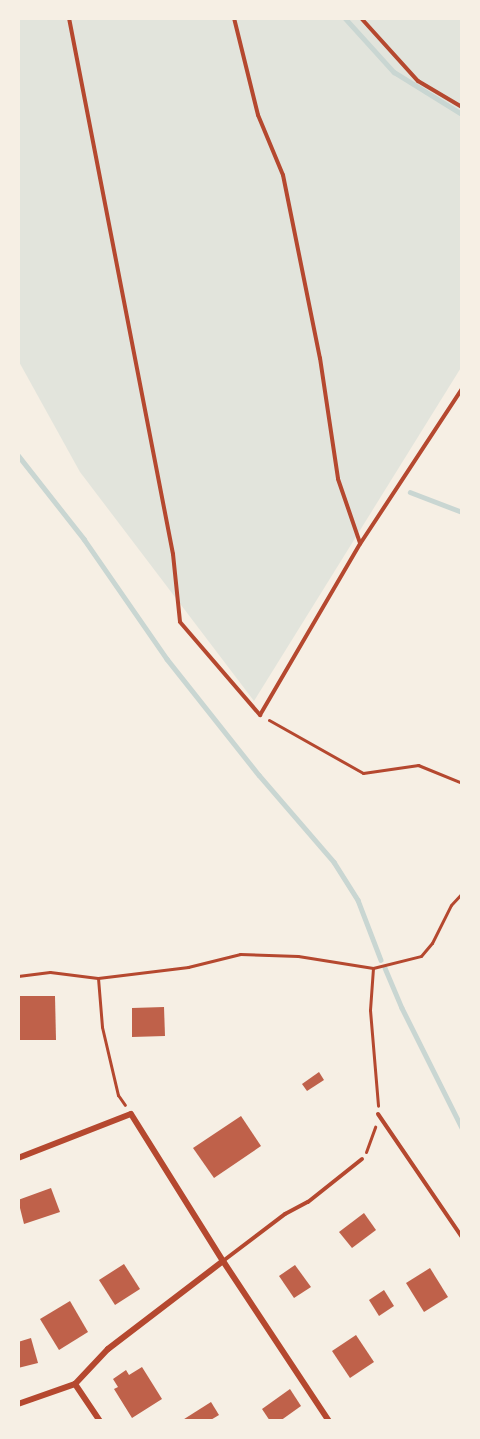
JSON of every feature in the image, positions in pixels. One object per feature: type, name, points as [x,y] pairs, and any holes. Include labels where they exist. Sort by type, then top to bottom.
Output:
[{"type":"street","points":[[18,1158],[131,1114],[223,1261],[329,1421]]},
{"type":"street","points":[[18,1404],[75,1384],[108,1349],[223,1261]]},
{"type":"street","points":[[75,1384],[100,1421]]},
{"type":"lane","points":[[69,18],[172,554],[180,622],[260,715],[360,544],[462,389]]},
{"type":"lane","points":[[234,18],[258,115],[283,176],[320,358],[338,479],[360,544]]},
{"type":"lane","points":[[361,18],[418,81],[462,106]]},
{"type":"lane","points":[[378,1114],[462,1237]]},
{"type":"lane","points":[[223,1261],[285,1214],[308,1202],[362,1159]]},
{"type":"path","points":[[260,715],[363,773],[418,765],[462,783]]},
{"type":"path","points":[[18,976],[50,972],[98,978],[188,967],[240,954],[298,956],[373,968],[421,956],[432,943],[451,905],[462,893]]},
{"type":"path","points":[[362,1159],[371,1141],[378,1114],[378,1083],[370,1010],[373,968]]},
{"type":"path","points":[[98,978],[102,1028],[118,1095],[131,1114]]},
{"type":"shaded area","points":[[18,18],[462,18],[462,366],[254,701],[80,472],[18,360]]},
{"type":"building","points":[[18,996],[55,996],[56,1040],[18,1040]]},
{"type":"building","points":[[164,1007],[165,1036],[132,1037],[132,1008]]},
{"type":"building","points":[[319,1072],[324,1080],[307,1091],[302,1084]]},
{"type":"building","points":[[241,1116],[261,1146],[214,1178],[193,1148]]},
{"type":"building","points":[[51,1188],[60,1212],[24,1224],[18,1200]]},
{"type":"building","points":[[364,1213],[376,1230],[352,1248],[339,1232]]},
{"type":"building","points":[[124,1264],[140,1289],[115,1305],[99,1280]]},
{"type":"building","points":[[295,1265],[311,1287],[294,1298],[279,1276]]},
{"type":"building","points":[[430,1268],[448,1297],[424,1312],[406,1283]]},
{"type":"building","points":[[384,1290],[394,1306],[379,1316],[369,1300]]},
{"type":"building","points":[[70,1301],[88,1332],[59,1350],[40,1319]]},
{"type":"building","points":[[356,1335],[374,1362],[350,1378],[332,1351]]},
{"type":"building","points":[[31,1338],[38,1363],[18,1368],[18,1342]]},
{"type":"building","points":[[142,1367],[162,1399],[132,1418],[114,1389],[118,1387],[113,1379],[126,1370],[129,1375]]},
{"type":"building","points":[[290,1389],[301,1406],[280,1421],[270,1421],[262,1409]]},
{"type":"building","points":[[211,1402],[219,1415],[209,1421],[181,1421]]},
{"type":"waterway","points":[[345,18],[394,72],[462,114]]},
{"type":"waterway","points":[[18,455],[84,539],[167,659],[259,775],[334,862],[358,900],[381,960]]},
{"type":"waterway","points":[[410,492],[462,512]]},
{"type":"waterway","points":[[385,968],[402,1008],[462,1128]]}]
